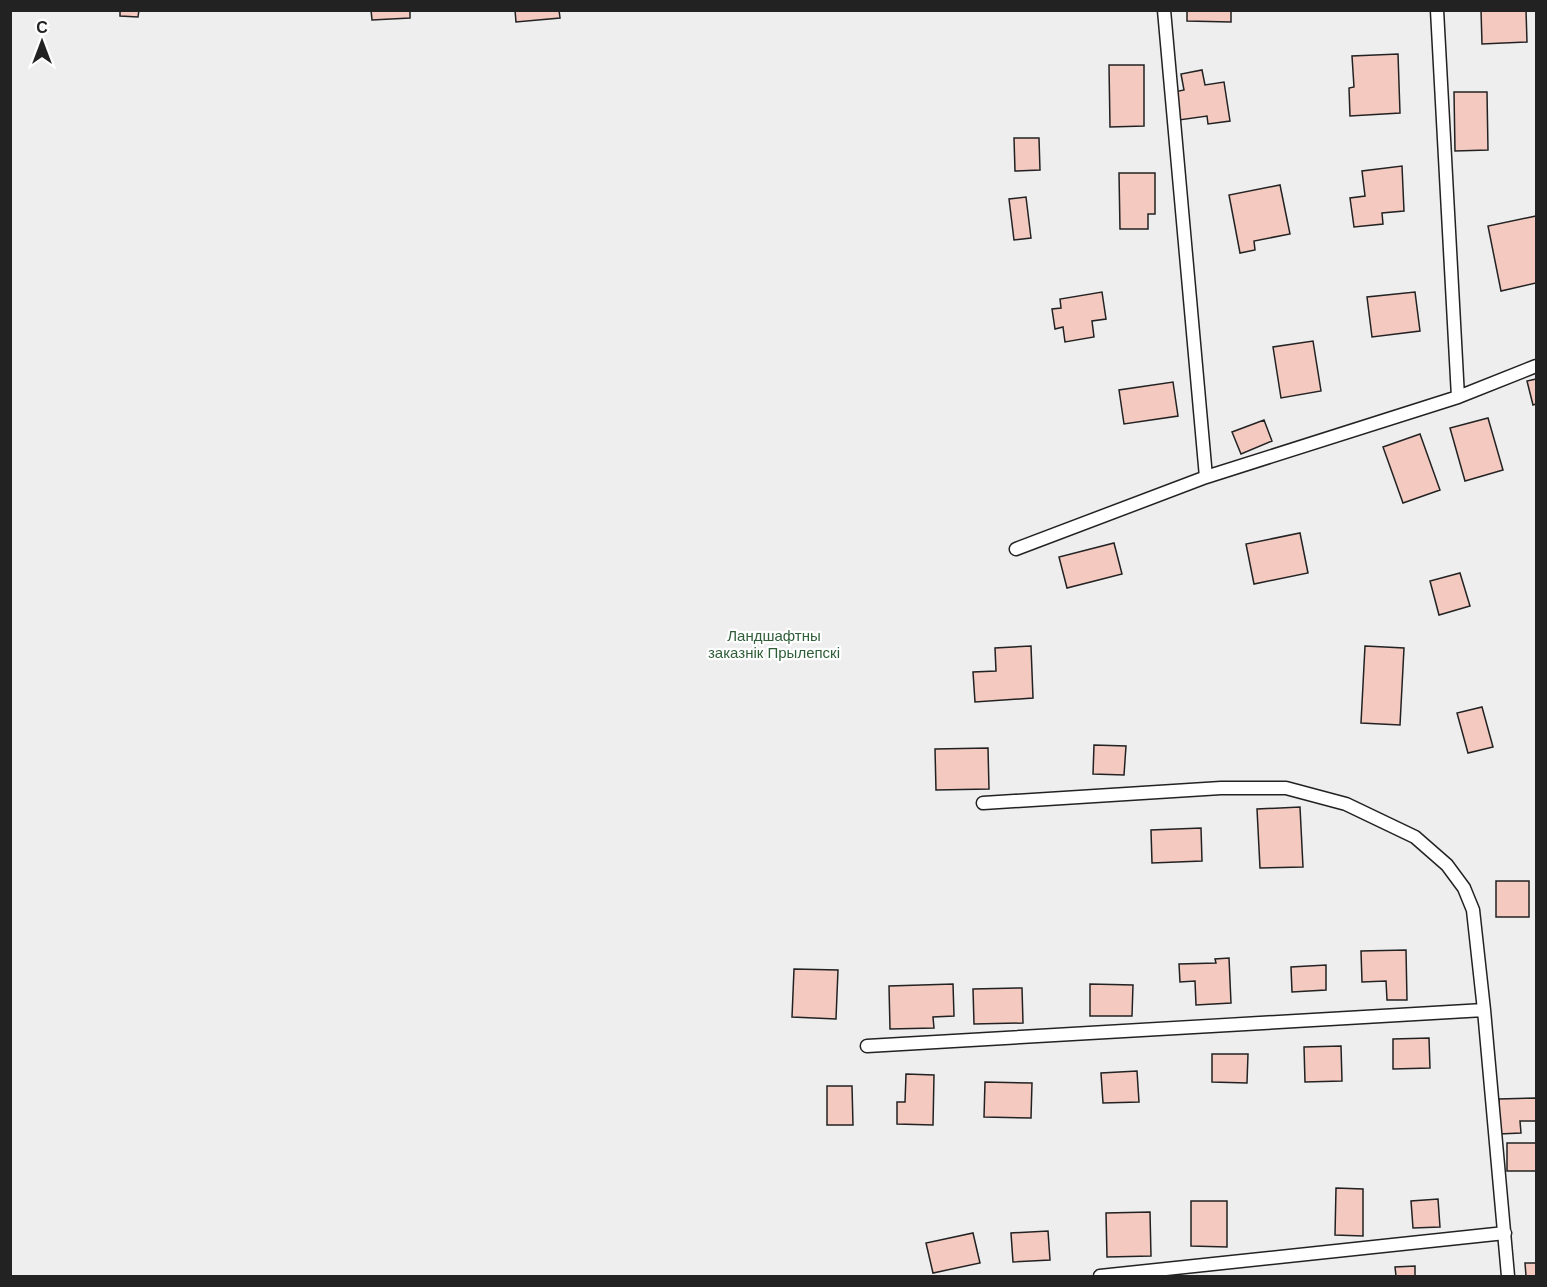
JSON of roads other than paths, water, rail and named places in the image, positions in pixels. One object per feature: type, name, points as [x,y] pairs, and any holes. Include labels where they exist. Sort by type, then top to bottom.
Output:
[{"type":"lane","points":[[1164,10],[1206,477]]},
{"type":"lane","points":[[1437,10],[1458,397]]},
{"type":"lane","points":[[1016,549],[1206,477],[1458,397],[1536,366]]},
{"type":"lane","points":[[983,803],[1221,788],[1286,788],[1346,804],[1415,837],[1447,865],[1464,888],[1473,910],[1508,1276]]},
{"type":"lane","points":[[867,1046],[1484,1010]]},
{"type":"lane","points":[[1100,1276],[1505,1233]]},
{"type":"park label","name":"Ландшафтны заказнік Прылепскі","points":[[774,644]]}]
